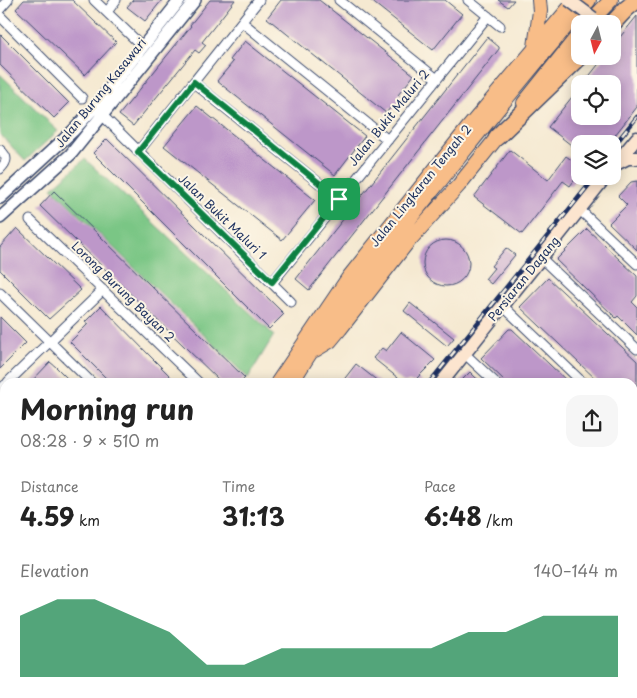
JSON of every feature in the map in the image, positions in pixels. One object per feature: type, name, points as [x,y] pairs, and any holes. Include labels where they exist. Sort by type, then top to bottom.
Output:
[{"type":"highway","points":[[620,15],[637,0]]},
{"type":"highway","points":[[497,137],[571,65]]},
{"type":"main road","points":[[534,48],[540,11],[539,0]]},
{"type":"main road","points":[[569,0],[589,15]]},
{"type":"main road","name":"Jalan Lingkaran Tengah 2","points":[[281,378],[349,277],[468,128],[576,0]]},
{"type":"main road","points":[[583,0],[591,15]]},
{"type":"main road","name":"Jalan Lingkaran Tengah 2","points":[[294,378],[358,283],[521,80],[589,0]]},
{"type":"main road","points":[[596,15],[611,0]]},
{"type":"main road","points":[[310,353],[330,341],[406,244],[459,185],[571,44]]},
{"type":"main road","points":[[621,158],[636,140]]},
{"type":"main road","points":[[621,162],[628,158],[637,158]]},
{"type":"main road","name":"Persiaran Dagang","points":[[445,378],[599,185]]},
{"type":"street","points":[[0,9],[8,0]]},
{"type":"street","points":[[94,0],[143,47]]},
{"type":"street","points":[[107,12],[116,0]]},
{"type":"street","name":"Jalan Burung Kasawari","points":[[0,198],[49,154],[94,108],[180,0]]},
{"type":"street","name":"Jalan Burung Kasawari","points":[[0,218],[71,154],[195,0]]},
{"type":"street","points":[[138,152],[260,0]]},
{"type":"street","points":[[339,0],[437,79]]},
{"type":"street","points":[[468,0],[500,26]]},
{"type":"street","points":[[0,16],[82,98]]},
{"type":"street","name":"Jalan Bukit Maluri 2","points":[[272,282],[488,16]]},
{"type":"street","points":[[242,22],[388,140]]},
{"type":"street","points":[[194,82],[339,199]]},
{"type":"street","name":"Jalan Bukit Maluri 1","points":[[94,108],[291,302]]},
{"type":"street","points":[[0,150],[6,156],[3,166]]},
{"type":"street","points":[[580,210],[637,264]]},
{"type":"street","name":"Lorong Burung Bayan 2","points":[[30,220],[194,378]]},
{"type":"street","points":[[541,258],[637,349]]},
{"type":"street","points":[[12,378],[103,290]]},
{"type":"street","points":[[0,294],[87,378]]},
{"type":"street","points":[[503,306],[578,378]]},
{"type":"street","points":[[465,354],[491,378]]},
{"type":"green space","points":[[0,74],[58,131],[25,161],[0,134]]},
{"type":"green space","points":[[85,159],[274,335],[248,378],[52,188]]},
{"type":"building","points":[[24,0],[72,0],[116,42],[85,75],[16,9]]},
{"type":"building","points":[[133,0],[162,0],[145,21],[127,7]]},
{"type":"building","points":[[210,0],[235,0],[202,42],[206,45],[199,53],[195,50],[133,126],[119,115]]},
{"type":"building","points":[[281,0],[319,0],[414,75],[398,95],[403,99],[394,109],[391,107],[386,113],[267,18]]},
{"type":"building","points":[[370,0],[445,0],[462,14],[433,50]]},
{"type":"building","points":[[498,0],[514,0],[508,7]]},
{"type":"building","points":[[637,16],[637,107],[615,135],[571,135],[571,145],[548,127],[571,98],[571,125],[621,125],[621,75],[590,75],[598,65],[621,65],[621,36]]},
{"type":"building","points":[[0,34],[69,103],[54,118],[0,65]]},
{"type":"building","points":[[487,37],[499,49],[309,290],[296,279]]},
{"type":"building","points":[[245,41],[365,136],[335,175],[217,81],[233,62],[230,60]]},
{"type":"building","points":[[197,106],[315,200],[282,240],[164,146]]},
{"type":"building","points":[[107,139],[284,314],[269,329],[93,153]]},
{"type":"building","points":[[510,150],[548,180],[566,156],[571,160],[571,185],[570,186],[563,181],[522,234],[474,197]]},
{"type":"building","points":[[637,181],[637,250],[609,223],[627,205],[618,196],[631,182]]},
{"type":"building","points":[[54,191],[245,378],[217,378],[40,206]]},
{"type":"building","points":[[17,228],[81,290],[49,319],[0,270],[0,247]]},
{"type":"building","points":[[587,229],[637,276],[637,296],[632,302],[637,307],[637,335],[618,316],[616,318],[556,260]]},
{"type":"building","points":[[442,240],[450,240],[459,244],[465,250],[469,263],[465,276],[459,282],[450,286],[442,286],[433,282],[427,276],[423,267],[423,259],[427,250],[433,244]]},
{"type":"building","points":[[506,248],[515,255],[491,284],[485,279],[494,268],[491,266]]},
{"type":"building","points":[[548,278],[637,361],[637,378],[595,378],[520,307]]},
{"type":"building","points":[[410,303],[454,338],[447,346],[404,311]]},
{"type":"building","points":[[101,306],[172,378],[106,378],[70,342],[88,324],[85,322]]},
{"type":"building","points":[[0,317],[26,343],[0,369]]},
{"type":"building","points":[[509,329],[512,329],[564,378],[502,378],[481,358]]},
{"type":"building","points":[[401,332],[435,360],[417,378],[398,378],[373,358],[382,348],[386,351]]},
{"type":"building","points":[[50,362],[67,378],[35,378]]},
{"type":"building","points":[[356,364],[374,378],[345,378]]},
{"type":"building","points":[[470,372],[476,378],[464,378]]},
{"type":"railway","points":[[621,137],[637,117]]},
{"type":"railway","points":[[433,378],[589,185]]},
{"type":"route","points":[[194,82],[339,199],[272,282],[138,152],[194,82]]}]
